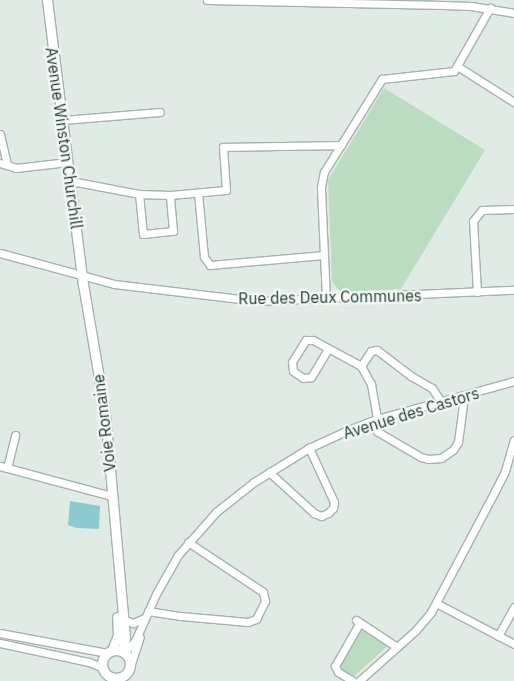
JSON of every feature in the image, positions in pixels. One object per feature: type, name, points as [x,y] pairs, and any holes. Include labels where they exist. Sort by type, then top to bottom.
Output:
[{"type":"street","name":"Avenue Winston Churchill","points":[[47,0],[82,276]]},
{"type":"street","points":[[207,0],[443,5],[490,8],[514,13]]},
{"type":"street","points":[[326,299],[321,180],[382,78],[454,71],[490,8]]},
{"type":"street","points":[[457,66],[514,102]]},
{"type":"street","points":[[62,120],[160,112]]},
{"type":"street","points":[[0,134],[4,164],[16,168],[68,162]]},
{"type":"street","points":[[71,181],[139,194],[198,193],[226,190],[223,147],[341,145]]},
{"type":"street","points":[[198,193],[204,257],[210,265],[324,256]]},
{"type":"street","points":[[139,194],[143,234],[173,231],[170,194]]},
{"type":"street","points":[[477,292],[473,221],[482,210],[514,209]]},
{"type":"street","name":"Rue des Deux Communes","points":[[0,253],[114,284],[257,301],[514,290]]},
{"type":"street","name":"Voie Romaine","points":[[82,276],[105,414],[123,619],[124,652],[131,664]]},
{"type":"street","points":[[328,349],[311,377],[303,378],[293,371],[292,362],[306,340],[313,340],[361,366],[371,384],[377,420]]},
{"type":"street","points":[[361,366],[371,351],[380,351],[411,376],[432,388],[441,402]]},
{"type":"street","name":"Avenue des Castors","points":[[131,664],[147,613],[163,579],[188,542],[216,512],[269,472],[309,448],[369,422],[464,397],[514,381]]},
{"type":"street","points":[[369,422],[378,432],[421,457],[428,459],[441,458],[453,450],[458,442],[464,397]]},
{"type":"street","points":[[15,435],[4,467],[112,496]]},
{"type":"street","points":[[360,681],[423,622],[436,603],[495,491],[508,462],[514,440]]},
{"type":"street","points":[[269,472],[314,514],[321,516],[328,513],[333,508],[334,502],[309,448]]},
{"type":"street","points":[[123,619],[129,623],[137,623],[147,613],[248,622],[256,619],[265,601],[263,592],[188,542]]},
{"type":"street","name":"Voie Romaine","points":[[102,668],[102,660],[109,652],[118,635],[118,570]]},
{"type":"street","points":[[436,603],[514,644]]},
{"type":"street","points":[[498,636],[514,607]]},
{"type":"street","points":[[353,681],[338,672],[335,666],[358,622],[379,633],[397,646]]},
{"type":"street","name":"Avenue des Castors","points":[[124,652],[131,646],[141,630]]},
{"type":"street","points":[[0,634],[109,652],[124,652]]},
{"type":"street","points":[[0,643],[89,662],[102,668],[111,679],[126,677],[131,664]]},
{"type":"green space","points":[[384,88],[485,150],[401,289],[341,292],[332,282],[328,180]]},
{"type":"green space","points":[[358,629],[363,629],[389,645],[353,677],[340,671],[337,664]]},
{"type":"water","points":[[70,501],[100,506],[99,529],[77,528],[68,525]]}]
